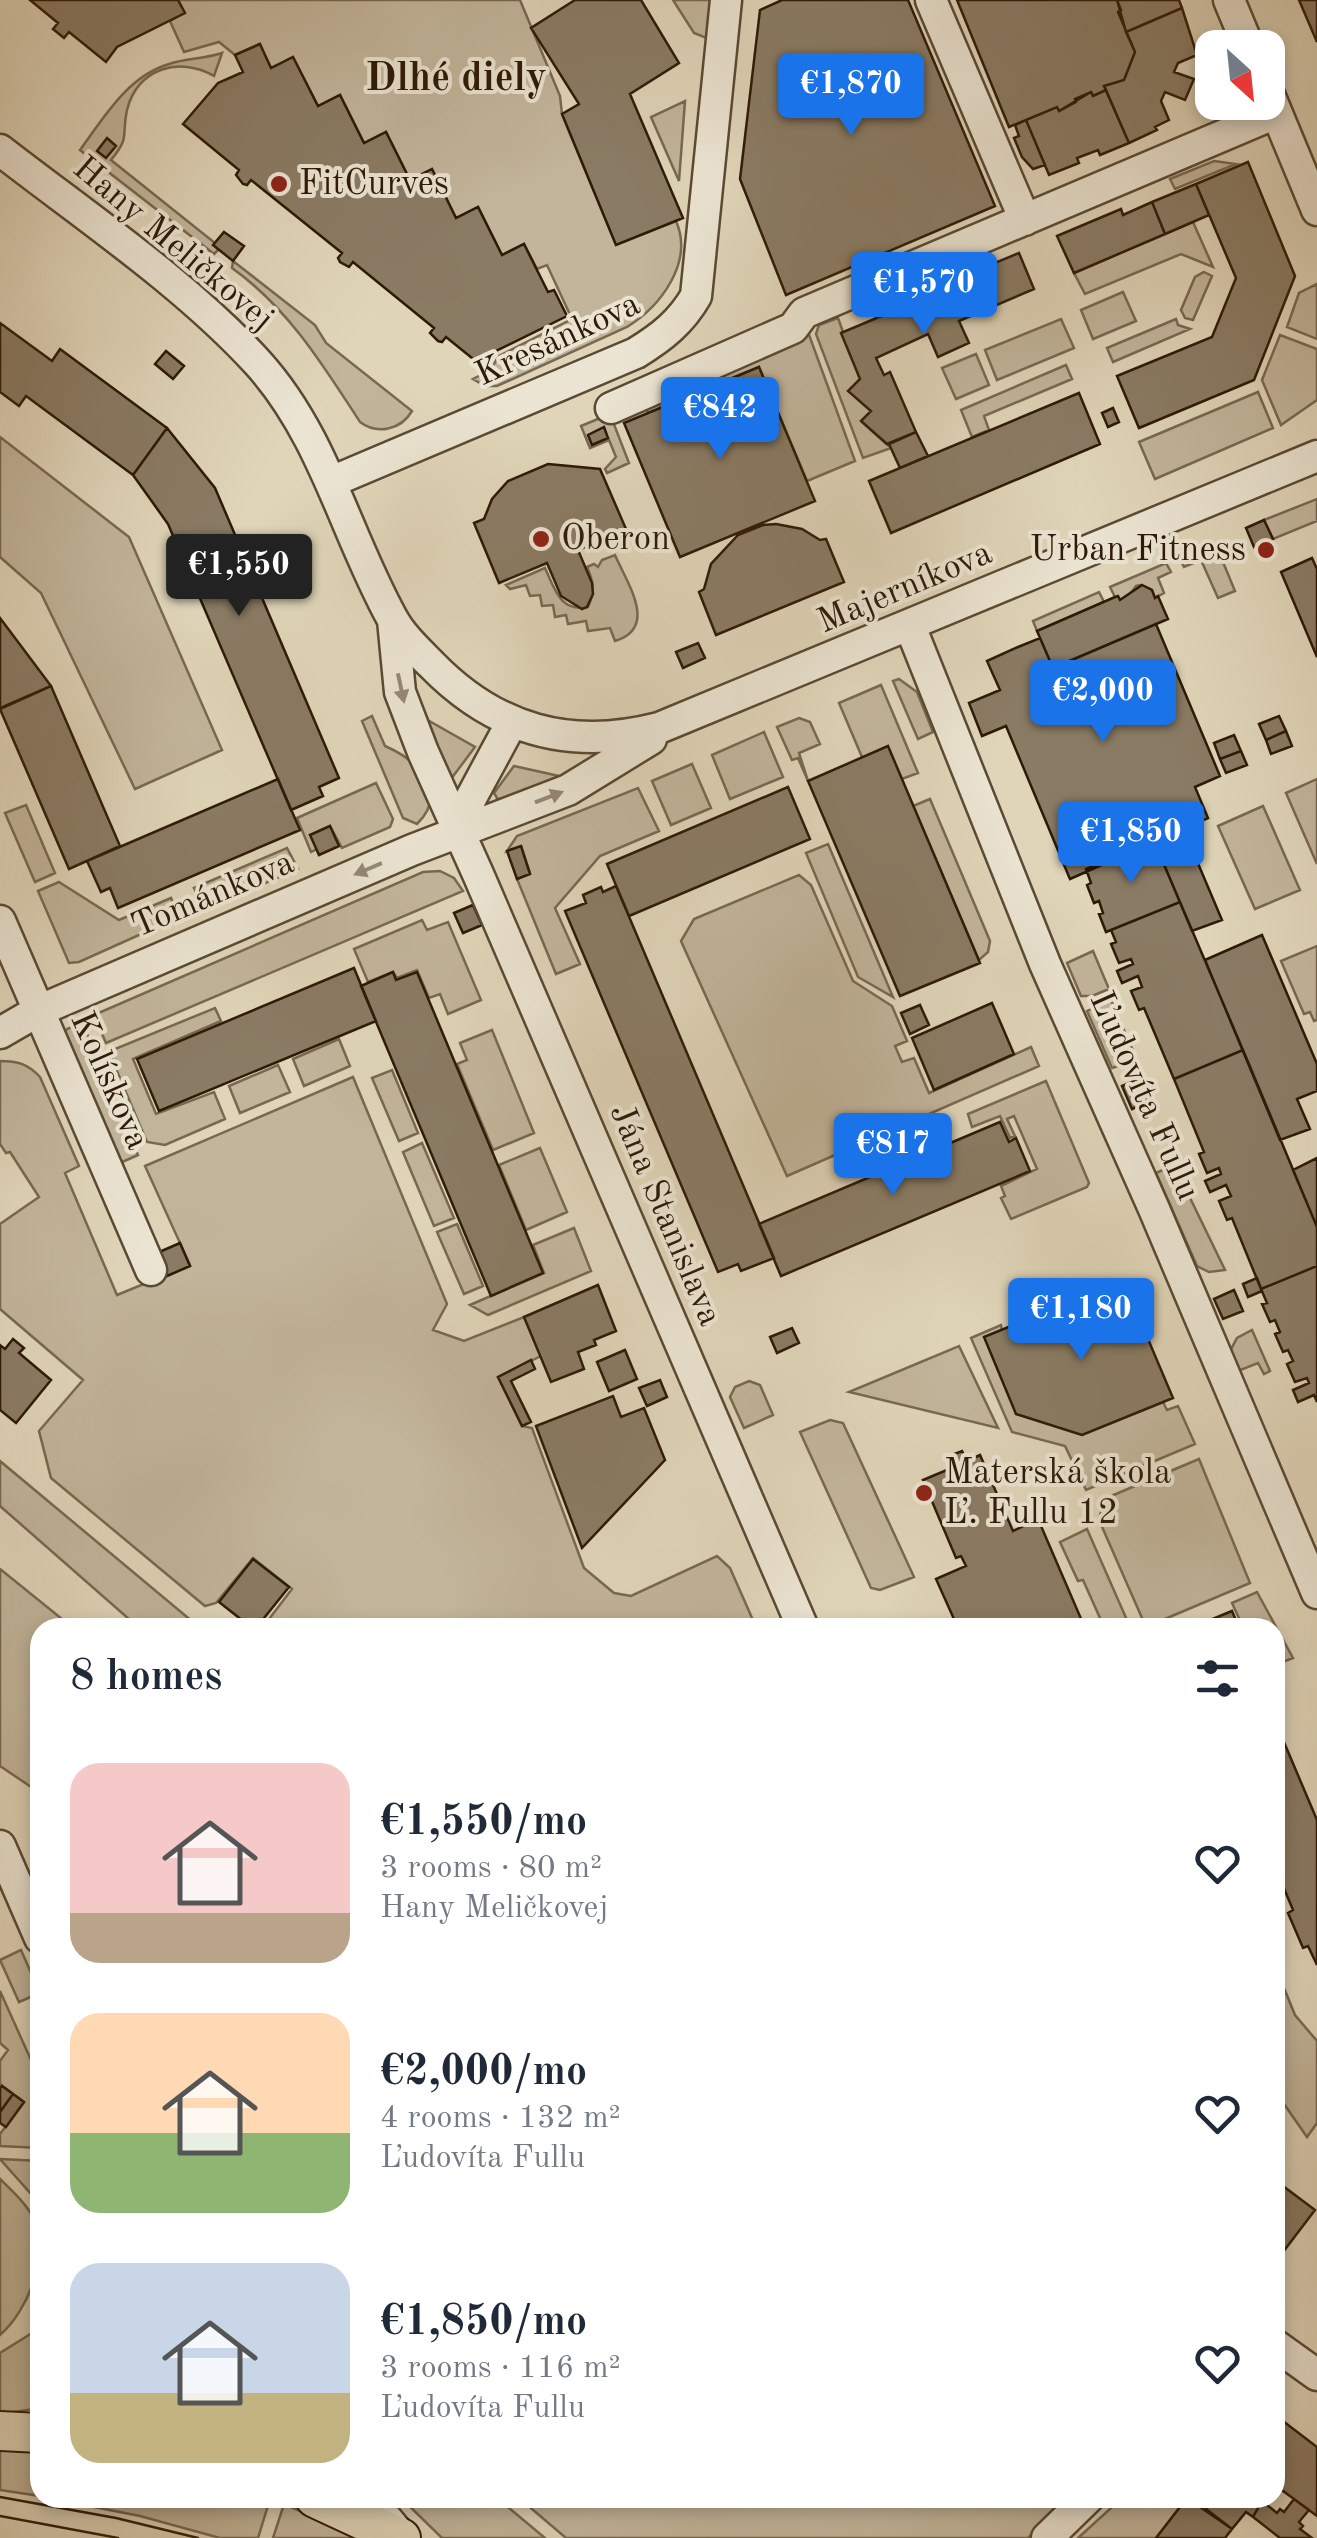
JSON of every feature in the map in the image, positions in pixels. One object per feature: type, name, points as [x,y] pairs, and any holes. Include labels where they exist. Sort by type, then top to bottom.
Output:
[{"type":"main road","points":[[0,2432],[30,2433]]},
{"type":"main road","points":[[337,2508],[402,2538]]},
{"type":"street","name":"Kresánkova","points":[[331,482],[636,352],[684,316],[696,296],[726,0]]},
{"type":"street","points":[[932,0],[1024,220]]},
{"type":"street","points":[[1228,0],[1240,30]]},
{"type":"street","points":[[610,408],[793,328],[804,314],[1024,220],[1236,120]]},
{"type":"street","points":[[1279,120],[1317,210]]},
{"type":"street","name":"Hany Meličkovej","points":[[0,150],[171,284],[246,351],[305,429],[393,620],[460,692],[512,722]]},
{"type":"street","name":"Majerníkova","points":[[512,722],[546,733],[602,739],[628,736],[683,719],[1316,456]]},
{"type":"street","name":"Hany Meličkovej","points":[[393,620],[400,692],[458,832]]},
{"type":"street","name":"Ľudovíta Fullu","points":[[910,626],[1045,964],[1160,1222],[1317,1593]]},
{"type":"street","name":"Tománkova","points":[[0,1034],[38,1011],[458,832],[568,790],[683,719]]},
{"type":"street","points":[[458,832],[471,798],[512,722]]},
{"type":"street","name":"Jána Stanislava","points":[[458,832],[798,1618]]},
{"type":"street","name":"Kolískova","points":[[0,921],[151,1270]]},
{"type":"street","points":[[0,1846],[30,1915]]},
{"type":"street","points":[[1285,2351],[1317,2375]]},
{"type":"street","points":[[377,2508],[402,2538]]},
{"type":"street","points":[[1047,2538],[1078,2508]]},
{"type":"shaded area","points":[[178,0],[520,0],[616,245],[676,221],[681,252],[671,282],[652,307],[627,327],[497,386],[485,386],[473,379],[490,370],[499,356],[572,319],[547,265],[537,269],[524,244],[502,255],[478,207],[456,218],[432,170],[410,180],[386,132],[364,143],[340,95],[318,106],[293,58],[271,68],[259,44],[235,55],[219,42],[184,52],[170,21],[184,13]]},
{"type":"shaded area","points":[[673,0],[712,0],[709,39],[694,33]]},
{"type":"shaded area","points":[[222,53],[214,76],[174,67],[140,84],[127,110],[123,140],[111,160],[215,243],[219,249],[214,254],[80,150],[118,99],[141,78],[169,64]]},
{"type":"shaded area","points":[[685,101],[679,181],[651,117]]},
{"type":"shaded area","points":[[1214,161],[1236,164],[1175,189],[1170,179]]},
{"type":"shaded area","points":[[1193,222],[1213,267],[1181,254],[1085,294],[1074,273]]},
{"type":"shaded area","points":[[233,261],[315,325],[326,343],[412,411],[402,423],[381,429],[360,422],[303,339],[270,301],[232,268]]},
{"type":"shaded area","points":[[1204,272],[1212,276],[1193,320],[1185,318],[1181,310],[1195,277]]},
{"type":"shaded area","points":[[1317,284],[1317,339],[1287,327],[1299,293]]},
{"type":"shaded area","points":[[1123,292],[1136,321],[1093,339],[1081,310]]},
{"type":"shaded area","points":[[838,318],[860,379],[849,391],[871,411],[862,422],[891,448],[863,458],[816,334],[819,325]]},
{"type":"shaded area","points":[[1061,319],[1074,348],[997,380],[985,350]]},
{"type":"shaded area","points":[[1176,319],[1178,325],[1190,329],[1113,362],[1107,348]]},
{"type":"shaded area","points":[[808,332],[855,461],[807,481],[759,367],[648,413],[643,401]]},
{"type":"shaded area","points":[[1280,335],[1317,349],[1317,400],[1281,425],[1262,380]]},
{"type":"shaded area","points":[[976,354],[989,385],[956,399],[942,368]]},
{"type":"shaded area","points":[[1066,365],[1072,379],[984,416],[989,430],[972,437],[961,410]]},
{"type":"shaded area","points":[[1258,392],[1273,428],[1155,479],[1139,442]]},
{"type":"shaded area","points":[[610,414],[629,463],[607,473],[605,469],[616,457],[609,440],[590,448],[581,426]]},
{"type":"shaded area","points":[[0,437],[129,537],[222,750],[135,789],[41,593],[0,557]]},
{"type":"shaded area","points":[[1317,499],[1317,521],[1273,539],[1264,520]]},
{"type":"shaded area","points":[[1205,546],[1223,562],[1235,591],[1218,598],[1201,560],[1184,567],[1179,557]]},
{"type":"shaded area","points":[[615,555],[638,615],[628,635],[615,641],[610,628],[588,631],[586,621],[568,624],[566,615],[555,617],[553,605],[542,606],[540,595],[530,596],[526,585],[510,589],[506,585],[545,568],[565,603],[588,607],[593,587],[587,567],[598,567],[602,560]]},
{"type":"shaded area","points":[[1166,563],[1171,572],[1158,578],[1164,593],[1155,598],[1151,590],[1141,585],[1129,596],[1120,600],[1115,597],[1110,587]]},
{"type":"shaded area","points":[[1099,592],[1104,602],[1037,631],[1033,621]]},
{"type":"shaded area","points":[[899,679],[917,692],[933,732],[918,739],[893,681]]},
{"type":"shaded area","points":[[881,685],[918,773],[902,779],[862,757],[839,703]]},
{"type":"shaded area","points":[[372,716],[385,746],[418,768],[430,789],[426,812],[417,824],[403,818],[362,721]]},
{"type":"shaded area","points":[[424,718],[475,747],[451,779]]},
{"type":"shaded area","points":[[799,718],[810,722],[820,744],[799,753],[808,781],[798,758],[792,760],[777,727]]},
{"type":"shaded area","points":[[764,732],[783,777],[730,799],[712,755]]},
{"type":"shaded area","points":[[692,764],[711,808],[671,825],[652,781]]},
{"type":"shaded area","points":[[514,766],[559,776],[503,801],[494,793]]},
{"type":"shaded area","points":[[1317,779],[1317,864],[1286,793]]},
{"type":"shaded area","points":[[376,783],[393,819],[390,827],[342,848],[330,826],[311,835],[317,849],[311,852],[297,818]]},
{"type":"shaded area","points":[[638,788],[659,831],[600,856],[555,908],[580,964],[556,974],[517,879],[530,873],[521,846],[507,851],[517,836]]},
{"type":"shaded area","points":[[930,799],[990,941],[988,952],[979,960],[913,806]]},
{"type":"shaded area","points":[[26,805],[55,873],[35,882],[5,813]]},
{"type":"shaded area","points":[[1263,806],[1300,890],[1255,909],[1218,826]]},
{"type":"shaded area","points":[[828,844],[893,997],[858,977],[806,853]]},
{"type":"shaded area","points":[[287,848],[298,869],[209,907],[202,904],[194,888]]},
{"type":"shaded area","points":[[440,871],[454,878],[463,891],[106,1043],[94,1015],[423,872]]},
{"type":"shaded area","points":[[799,875],[811,885],[853,981],[892,1006],[907,1041],[895,1046],[902,1062],[914,1058],[929,1093],[1031,1047],[1039,1066],[787,1176],[681,941],[694,919]]},
{"type":"shaded area","points":[[59,882],[119,920],[171,898],[179,917],[69,963],[38,891]]},
{"type":"shaded area","points":[[422,920],[427,930],[448,922],[481,1000],[448,1014],[440,994],[429,998],[417,970],[397,978],[393,972],[368,982],[354,949]]},
{"type":"shaded area","points":[[1317,946],[1314,1021],[1310,1012],[1304,1014],[1281,961]]},
{"type":"shaded area","points":[[1093,951],[1109,989],[1081,996],[1067,963]]},
{"type":"shaded area","points":[[1111,1000],[1137,1060],[1112,1068],[1087,1011]]},
{"type":"shaded area","points":[[215,1008],[221,1021],[133,1059],[156,1114],[214,1092],[225,1119],[165,1145],[147,1142],[111,1057],[115,1049]]},
{"type":"shaded area","points":[[82,1022],[138,1155],[120,1163],[63,1031]]},
{"type":"shaded area","points":[[492,1030],[534,1133],[493,1150],[457,1064],[467,1060],[460,1043]]},
{"type":"shaded area","points":[[339,1039],[350,1066],[304,1086],[293,1059]]},
{"type":"shaded area","points":[[0,1061],[22,1064],[40,1077],[79,1166],[65,1173],[117,1295],[190,1265],[145,1166],[353,1077],[447,1304],[433,1330],[464,1341],[524,1317],[541,1356],[498,1377],[522,1426],[532,1428],[584,1568],[614,1593],[631,1596],[717,1556],[730,1568],[752,1618],[270,1618],[292,1589],[253,1558],[216,1603],[205,1606],[51,1478],[39,1431],[83,1380],[0,1309],[0,1224],[39,1197],[10,1152],[6,1153],[0,1144]]},
{"type":"shaded area","points":[[278,1065],[290,1092],[240,1113],[229,1086]]},
{"type":"shaded area","points":[[392,1070],[418,1133],[399,1141],[372,1078]]},
{"type":"shaded area","points":[[1046,1081],[1089,1183],[1011,1219],[1001,1198],[1005,1196],[1001,1186],[1037,1169],[1014,1116],[1007,1119],[1015,1136],[1010,1138],[1000,1116],[972,1127],[968,1114]]},
{"type":"shaded area","points":[[422,1143],[454,1218],[434,1226],[403,1152]]},
{"type":"shaded area","points":[[540,1148],[567,1212],[526,1230],[499,1165]]},
{"type":"shaded area","points":[[1179,1163],[1177,1171],[1225,1270],[1209,1272],[1197,1266],[1156,1173]]},
{"type":"shaded area","points":[[457,1224],[483,1286],[464,1294],[437,1232]]},
{"type":"shaded area","points":[[574,1228],[591,1271],[488,1315],[470,1305],[544,1273],[533,1245]]},
{"type":"shaded area","points":[[1001,1325],[1016,1414],[1082,1435],[1163,1402],[1167,1410],[1178,1406],[1195,1444],[1086,1490],[1065,1446],[1012,1432],[971,1338]]},
{"type":"shaded area","points":[[1252,1330],[1270,1371],[1264,1374],[1258,1363],[1238,1371],[1229,1353],[1237,1338]]},
{"type":"shaded area","points":[[959,1346],[998,1428],[849,1392]]},
{"type":"shaded area","points":[[749,1381],[760,1385],[773,1415],[744,1428],[730,1397],[735,1387]]},
{"type":"shaded area","points":[[830,1420],[843,1423],[914,1577],[880,1590],[871,1588],[800,1432]]},
{"type":"shaded area","points":[[1199,1459],[1250,1583],[1167,1618],[1142,1618],[1099,1520],[1104,1499]]},
{"type":"shaded area","points":[[0,1461],[188,1618],[128,1618],[0,1506]]},
{"type":"shaded area","points":[[1087,1529],[1126,1618],[1100,1618],[1060,1542]]},
{"type":"shaded area","points":[[0,1569],[61,1618],[30,1618],[30,1786],[0,1766]]},
{"type":"shaded area","points":[[1257,1592],[1271,1618],[1239,1618],[1232,1603]]},
{"type":"shaded area","points":[[1285,1643],[1293,1658],[1285,1661]]},
{"type":"shaded area","points":[[21,1950],[30,1970],[30,1997],[19,2002],[0,1960]]},
{"type":"shaded area","points":[[1285,1990],[1295,2015],[1317,2041],[1317,2123],[1307,2137],[1285,2105]]},
{"type":"shaded area","points":[[0,1991],[30,2058],[30,2148],[0,2146],[0,2134],[24,2102],[0,2084],[0,2061],[8,2050],[0,2043]]},
{"type":"shaded area","points":[[0,2159],[30,2160],[30,2193]]},
{"type":"shaded area","points":[[0,2179],[30,2212],[30,2290],[19,2312],[0,2335]]},
{"type":"shaded area","points":[[30,2334],[30,2410],[0,2414],[0,2353]]},
{"type":"shaded area","points":[[0,2450],[30,2451],[30,2494],[0,2490]]},
{"type":"shaded area","points":[[99,2508],[267,2508],[258,2538],[220,2538]]},
{"type":"shaded area","points":[[283,2508],[293,2508],[362,2538],[273,2538]]},
{"type":"shaded area","points":[[411,2508],[509,2508],[545,2538],[442,2538]]},
{"type":"shaded area","points":[[531,2508],[1060,2508],[1028,2538],[566,2538]]},
{"type":"shaded area","points":[[1111,2508],[1179,2508],[1156,2538],[1078,2538]]},
{"type":"building","points":[[30,0],[178,0],[185,13],[117,47],[106,62],[69,32],[64,38],[53,29],[58,23]]},
{"type":"building","points":[[575,0],[641,0],[679,63],[630,94],[683,218],[616,245],[562,114],[579,104],[531,28]]},
{"type":"building","points":[[782,0],[908,0],[995,206],[786,295],[740,179],[760,10]]},
{"type":"building","points":[[957,0],[1117,0],[1135,52],[1124,80],[1104,86],[1106,90],[1093,96],[1091,92],[1075,99],[1059,111],[1057,107],[1009,127]]},
{"type":"building","points":[[1117,0],[1179,0],[1182,8],[1126,32]]},
{"type":"building","points":[[1299,0],[1317,0],[1317,42]]},
{"type":"building","points":[[1182,8],[1195,49],[1195,56],[1178,63],[1174,72],[1194,79],[1185,100],[1165,92],[1161,101],[1169,120],[1129,143],[1104,86],[1124,80],[1135,52],[1126,32]]},
{"type":"building","points":[[260,44],[271,68],[293,57],[318,106],[340,95],[364,143],[386,132],[410,180],[432,169],[456,218],[478,207],[502,255],[524,244],[548,292],[554,290],[567,316],[494,352],[483,367],[446,337],[438,341],[430,333],[434,328],[353,262],[349,267],[340,262],[342,253],[251,180],[243,184],[236,175],[239,170],[183,124],[218,83],[243,72],[235,55]]},
{"type":"building","points":[[1106,90],[1129,143],[1100,155],[1098,150],[1077,158],[1079,163],[1049,175],[1026,120],[1057,107],[1059,111],[1091,92],[1093,96]]},
{"type":"building","points":[[1026,120],[1045,165],[1033,169],[1022,157],[1014,138],[1019,136],[1015,125]]},
{"type":"building","points":[[107,138],[116,146],[106,158],[97,151]]},
{"type":"building","points":[[1248,162],[1295,276],[1254,380],[1139,428],[1117,376],[1212,337],[1236,278],[1196,184]]},
{"type":"building","points":[[1196,184],[1209,215],[1165,234],[1152,202]]},
{"type":"building","points":[[1152,202],[1165,234],[1074,273],[1057,236],[1121,209],[1123,215]]},
{"type":"building","points":[[224,232],[244,246],[233,261],[213,245]]},
{"type":"building","points":[[1019,253],[1034,289],[959,321],[969,343],[938,357],[928,334],[876,358],[884,375],[890,372],[916,432],[887,444],[861,421],[871,411],[848,391],[860,379],[841,333],[929,296],[927,291]]},
{"type":"building","points":[[0,323],[52,361],[60,349],[167,428],[133,475],[26,396],[19,406],[0,392]]},
{"type":"building","points":[[166,351],[184,366],[173,379],[155,364]]},
{"type":"building","points":[[759,367],[815,501],[680,557],[624,423]]},
{"type":"building","points":[[1079,393],[1100,444],[891,533],[869,481]]},
{"type":"building","points":[[1113,408],[1119,422],[1108,427],[1102,413]]},
{"type":"building","points":[[604,427],[608,438],[592,445],[588,435]]},
{"type":"building","points":[[167,428],[215,488],[339,778],[319,787],[323,796],[291,810],[168,524],[133,475]]},
{"type":"building","points":[[916,432],[928,456],[900,468],[889,444]]},
{"type":"building","name":"Oberon","points":[[548,464],[600,469],[626,529],[578,550],[593,594],[582,609],[561,596],[547,563],[499,583],[474,523],[484,519],[492,499],[508,481]]},
{"type":"building","points":[[1264,520],[1273,539],[1254,547],[1246,528]]},
{"type":"building","points":[[776,524],[826,539],[844,582],[716,635],[699,592],[704,589],[711,564],[738,535]]},
{"type":"building","points":[[1312,558],[1317,569],[1317,657],[1281,572]]},
{"type":"building","points":[[1142,585],[1152,590],[1155,598],[1158,596],[1168,619],[1053,668],[1037,631],[1115,597],[1120,600]]},
{"type":"building","points":[[0,618],[51,686],[0,708]]},
{"type":"building","points":[[1156,624],[1220,776],[1195,787],[1208,818],[1070,879],[1006,726],[982,736],[969,703],[1000,690],[987,661],[1018,647],[1040,638],[1053,668]]},
{"type":"building","points":[[698,643],[705,658],[683,668],[676,652]]},
{"type":"building","points":[[51,686],[120,846],[69,869],[0,709]]},
{"type":"building","points":[[1279,716],[1286,731],[1266,740],[1259,724]]},
{"type":"building","points":[[1286,731],[1292,746],[1271,754],[1266,740]]},
{"type":"building","points":[[1234,735],[1241,751],[1220,759],[1214,743]]},
{"type":"building","points":[[888,746],[980,963],[900,996],[808,781]]},
{"type":"building","points":[[1241,751],[1247,765],[1226,773],[1220,759]]},
{"type":"building","points":[[278,779],[300,830],[118,908],[110,888],[101,892],[87,861]]},
{"type":"building","points":[[788,787],[810,839],[629,916],[607,864]]},
{"type":"building","points":[[330,826],[339,846],[319,855],[310,835]]},
{"type":"building","points":[[1183,828],[1222,920],[1192,931],[1154,841]]},
{"type":"building","points":[[1154,841],[1180,902],[1106,932],[1099,901],[1094,903],[1087,885],[1091,883],[1086,869]]},
{"type":"building","points":[[521,846],[530,874],[517,879],[507,851]]},
{"type":"building","points":[[616,886],[774,1258],[741,1271],[738,1264],[718,1272],[565,911],[586,903],[583,895]]},
{"type":"building","points":[[1180,902],[1243,1050],[1174,1079],[1144,1008],[1139,1010],[1131,991],[1142,987],[1138,976],[1122,983],[1117,971],[1133,964],[1131,959],[1119,963],[1111,944],[1116,942],[1111,930]]},
{"type":"building","points":[[473,905],[482,925],[463,933],[454,913]]},
{"type":"building","points":[[1262,935],[1317,1064],[1317,1091],[1297,1099],[1310,1129],[1280,1140],[1205,960]]},
{"type":"building","points":[[354,968],[376,1021],[159,1111],[137,1059]]},
{"type":"building","points":[[393,972],[396,980],[417,972],[543,1273],[491,1296],[361,986]]},
{"type":"building","points":[[992,1003],[1014,1054],[934,1090],[912,1038]]},
{"type":"building","points":[[920,1005],[929,1025],[910,1034],[901,1013]]},
{"type":"building","points":[[1243,1050],[1317,1227],[1317,1266],[1261,1289],[1232,1218],[1227,1220],[1219,1201],[1231,1196],[1226,1185],[1210,1192],[1205,1181],[1221,1174],[1219,1168],[1207,1173],[1199,1154],[1204,1152],[1174,1079]]},
{"type":"building","points":[[1144,1077],[1153,1100],[1132,1109],[1122,1086]]},
{"type":"building","points":[[1000,1122],[1009,1142],[1016,1138],[1030,1171],[781,1276],[759,1224]]},
{"type":"building","points":[[1317,1158],[1317,1227],[1293,1170]]},
{"type":"building","points":[[180,1243],[190,1266],[167,1276],[157,1253]]},
{"type":"building","points":[[1317,1266],[1317,1402],[1314,1395],[1298,1402],[1293,1390],[1309,1383],[1307,1378],[1295,1382],[1287,1364],[1293,1361],[1288,1350],[1283,1352],[1275,1334],[1280,1332],[1275,1320],[1270,1322],[1262,1304],[1267,1303],[1261,1289]]},
{"type":"building","points":[[1257,1278],[1262,1291],[1248,1297],[1243,1284]]},
{"type":"building","points":[[1123,1280],[1173,1398],[1082,1435],[1016,1414],[984,1337]]},
{"type":"building","points":[[1123,1280],[1173,1398],[1082,1435],[1016,1414],[984,1337]]},
{"type":"building","points":[[598,1285],[616,1331],[578,1352],[584,1369],[551,1382],[524,1317]]},
{"type":"building","points":[[1234,1290],[1243,1311],[1223,1319],[1214,1299]]},
{"type":"building","points":[[792,1328],[799,1343],[777,1353],[770,1337]]},
{"type":"building","points":[[13,1339],[24,1348],[19,1353],[51,1380],[16,1423],[0,1410],[0,1345],[5,1349]]},
{"type":"building","points":[[625,1350],[637,1379],[609,1391],[597,1362]]},
{"type":"building","points":[[531,1360],[535,1369],[511,1381],[531,1422],[522,1426],[498,1377]]},
{"type":"building","points":[[660,1380],[667,1397],[647,1406],[639,1388]]},
{"type":"building","points":[[613,1396],[621,1417],[644,1408],[665,1460],[582,1548],[536,1426]]},
{"type":"building","points":[[962,1451],[967,1461],[980,1455],[1013,1531],[1038,1519],[1081,1618],[954,1618],[936,1579],[966,1566],[961,1556],[956,1558],[923,1480],[954,1467],[949,1456]]},
{"type":"building","points":[[253,1559],[289,1587],[264,1618],[239,1618],[219,1602]]},
{"type":"building","points":[[1232,1611],[1235,1618],[1215,1618]]},
{"type":"building","points":[[1285,1745],[1317,1820],[1317,1965],[1308,1946],[1303,1948],[1288,1913],[1293,1910],[1285,1891]]},
{"type":"building","points":[[0,2088],[13,2094],[0,2112]]},
{"type":"building","points":[[13,2094],[24,2102],[6,2127],[0,2123],[0,2112]]},
{"type":"building","points":[[1285,2188],[1315,2210],[1285,2249]]},
{"type":"building","points":[[1285,2423],[1317,2447],[1317,2516],[1285,2492]]},
{"type":"building","points":[[1294,2499],[1309,2510],[1299,2522],[1303,2526],[1300,2529],[1312,2538],[1280,2538],[1253,2517],[1258,2508],[1284,2512]]},
{"type":"building","points":[[1179,2508],[1202,2508],[1232,2529],[1225,2538],[1156,2538]]},
{"type":"building","points":[[1258,2508],[1253,2517],[1246,2512],[1232,2529],[1206,2509]]},
{"type":"tram line","points":[[0,2497],[30,2502]]},
{"type":"tram line","points":[[61,2508],[198,2538]]},
{"type":"tram line","points":[[0,2516],[118,2538]]},
{"type":"place","name":"FitCurves","points":[[279,184]]},
{"type":"place","name":"Oberon","points":[[541,539]]},
{"type":"place","name":"Urban Fitness","points":[[1266,550]]},
{"type":"place","name":"Materská škola Ľ. Fullu 12","points":[[924,1493]]},
{"type":"district","name":"Dlhé diely","points":[[456,80]]}]
